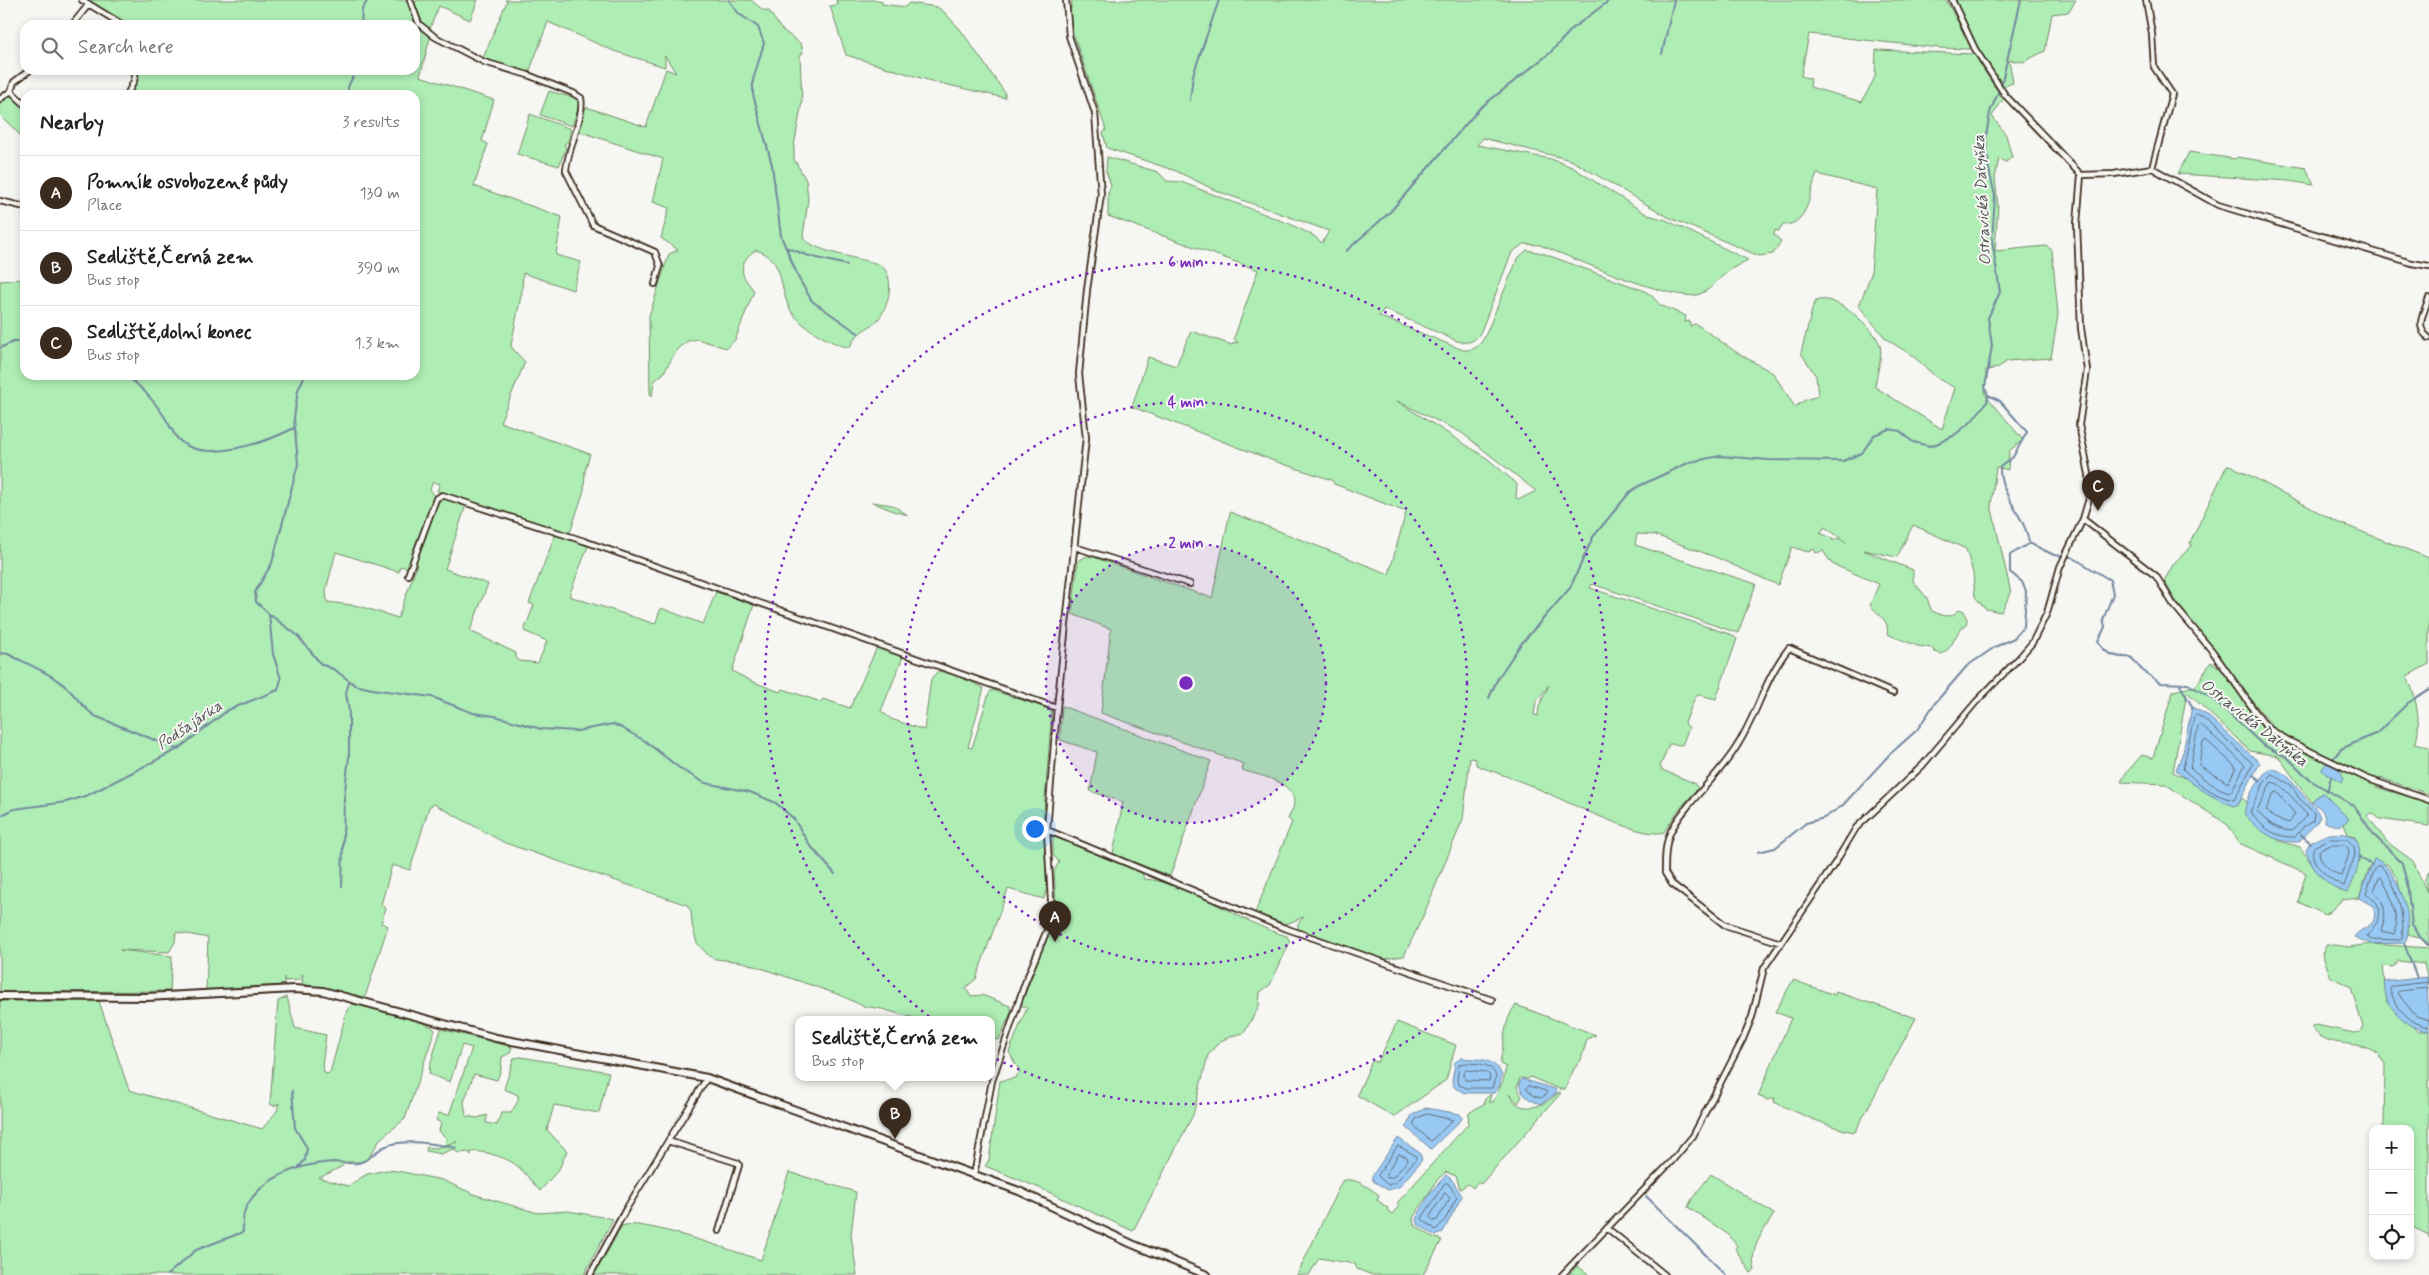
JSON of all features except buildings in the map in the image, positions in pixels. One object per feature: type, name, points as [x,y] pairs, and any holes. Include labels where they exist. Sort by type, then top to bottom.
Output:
[{"type":"main road","points":[[0,996],[147,998],[294,989],[324,991],[496,1038],[707,1078],[1040,1200],[1132,1244],[1207,1275]]},
{"type":"street","points":[[82,0],[115,20]]},
{"type":"street","points":[[410,0],[418,20]]},
{"type":"street","points":[[995,1072],[1025,983],[1052,918],[1047,830],[1057,708],[1086,438],[1079,374],[1101,195],[1095,113],[1069,36],[1066,0]]},
{"type":"street","points":[[1562,1275],[1678,1154],[1695,1131],[1752,1018],[1764,968],[1835,863],[1858,825],[1922,766],[1976,702],[2032,643],[2047,613],[2060,567],[2083,519],[2090,488],[2079,425],[2087,370],[2081,328],[2077,224],[2081,175],[2005,95],[1975,49],[1952,0]]},
{"type":"street","points":[[2146,0],[2152,34],[2154,67],[2172,94],[2152,168]]},
{"type":"street","points":[[76,20],[89,4]]},
{"type":"street","points":[[420,25],[435,37],[484,62],[528,75],[581,98],[582,109],[566,171],[593,225],[650,248],[655,252],[660,266],[655,284]]},
{"type":"street","points":[[0,99],[11,91],[14,82],[23,75]]},
{"type":"street","points":[[129,90],[134,75]]},
{"type":"street","points":[[11,91],[20,100]]},
{"type":"street","points":[[2081,175],[2114,174],[2152,168],[2218,205],[2412,263],[2429,266]]},
{"type":"street","points":[[0,201],[20,206]]},
{"type":"street","points":[[2429,298],[2420,325],[2422,332],[2429,338]]},
{"type":"street","points":[[408,575],[436,500],[442,496],[584,541],[1057,708]]},
{"type":"street","points":[[2083,519],[2156,576],[2173,604],[2213,652],[2266,727],[2289,741],[2368,779],[2429,800]]},
{"type":"street","points":[[1075,547],[1190,584]]},
{"type":"street","points":[[1781,943],[1724,925],[1672,884],[1665,873],[1670,833],[1679,819],[1720,772],[1738,745],[1770,675],[1789,648],[1893,693]]},
{"type":"street","points":[[1047,830],[1271,923],[1492,1000]]},
{"type":"street","points":[[590,1275],[623,1214],[707,1078]]},
{"type":"street","points":[[974,1175],[992,1081]]},
{"type":"street","points":[[668,1142],[738,1163],[739,1166],[719,1231]]},
{"type":"street","points":[[1608,1228],[1665,1275]]},
{"type":"green space","points":[[91,0],[413,0],[415,3],[417,0],[478,0],[470,20],[439,6],[427,35],[430,38],[420,76],[494,100],[482,141],[488,144],[474,186],[562,217],[556,255],[581,262],[573,290],[523,273],[522,291],[511,345],[525,362],[500,422],[590,454],[585,471],[584,490],[570,533],[437,491],[440,484],[433,482],[430,489],[435,496],[408,568],[400,566],[399,572],[336,552],[326,590],[327,602],[359,606],[398,618],[417,565],[414,564],[436,503],[441,497],[466,505],[445,569],[488,584],[470,631],[516,653],[516,658],[520,661],[538,663],[547,641],[524,631],[534,605],[529,603],[555,535],[588,546],[569,596],[655,624],[661,608],[703,624],[716,592],[754,605],[732,671],[751,681],[780,692],[783,689],[821,702],[823,699],[850,708],[877,647],[903,657],[881,711],[891,719],[924,730],[931,679],[938,671],[957,675],[984,688],[968,747],[972,748],[989,693],[992,690],[1052,710],[1043,824],[1047,888],[1044,899],[1008,889],[976,979],[965,988],[971,996],[982,995],[1010,1006],[1011,1012],[999,1040],[995,1040],[995,1016],[907,1016],[863,1006],[840,995],[743,962],[715,959],[709,956],[697,943],[692,925],[691,911],[687,905],[505,843],[434,804],[429,807],[410,870],[392,865],[381,905],[386,908],[381,923],[388,926],[365,997],[302,984],[303,974],[299,980],[285,981],[284,977],[284,985],[206,990],[208,938],[176,932],[175,942],[169,952],[120,950],[172,956],[170,991],[0,992],[0,281],[20,279],[20,380],[420,380],[420,90],[126,90],[133,75],[420,75],[420,20],[111,20],[87,4]]},
{"type":"green space","points":[[505,0],[751,0],[763,10],[769,11],[781,29],[801,44],[803,52],[800,56],[802,102],[794,146],[794,159],[806,180],[808,199],[803,237],[816,247],[826,251],[878,264],[884,268],[889,281],[889,296],[880,317],[857,336],[850,347],[824,338],[810,330],[794,315],[787,302],[777,267],[766,254],[756,250],[750,254],[742,270],[754,291],[735,340],[726,348],[697,339],[688,341],[678,348],[663,374],[654,381],[652,396],[650,394],[649,316],[669,254],[678,250],[661,238],[669,208],[653,202],[663,159],[578,131],[586,107],[646,127],[666,69],[676,73],[665,56],[665,67],[614,51],[548,22],[529,73],[483,58],[507,1]]},
{"type":"green space","points":[[836,0],[878,0],[882,1],[882,4],[905,7],[909,3],[937,7],[960,29],[1005,93],[1005,98],[931,81],[846,55],[830,6],[837,5]]},
{"type":"green space","points":[[1072,0],[1946,0],[1971,46],[1969,49],[1939,48],[1809,34],[1801,76],[1811,79],[1810,87],[1862,102],[1875,77],[1876,50],[1973,54],[1993,85],[2004,98],[1992,116],[2006,135],[2012,157],[2006,162],[1999,159],[1995,178],[1998,205],[1995,251],[2046,246],[2052,250],[2058,315],[2051,358],[2007,361],[1998,368],[1986,370],[1985,394],[2023,440],[2009,451],[2008,470],[1996,467],[1991,505],[2011,593],[2001,612],[1986,609],[1975,597],[1973,573],[1966,549],[1913,525],[1897,557],[1863,550],[1913,570],[1913,581],[1927,598],[1931,610],[1946,616],[1953,615],[1959,609],[1964,611],[1967,620],[1966,625],[1949,648],[1942,654],[1935,652],[1932,648],[1918,646],[1887,634],[1885,621],[1870,605],[1879,584],[1832,564],[1823,551],[1816,553],[1814,549],[1808,552],[1792,547],[1778,585],[1715,557],[1655,535],[1637,534],[1635,545],[1756,584],[1738,633],[1592,584],[1590,588],[1732,635],[1737,639],[1716,699],[1699,695],[1695,697],[1685,723],[1689,728],[1682,745],[1669,744],[1660,767],[1662,770],[1694,783],[1698,788],[1678,811],[1664,832],[1653,833],[1637,830],[1597,815],[1527,784],[1476,765],[1476,759],[1470,758],[1463,819],[1424,914],[1404,956],[1384,959],[1298,929],[1298,923],[1304,917],[1286,924],[1255,913],[1292,822],[1288,819],[1294,805],[1293,795],[1282,784],[1274,780],[1242,770],[1244,764],[1101,713],[1111,629],[1072,614],[1078,561],[1087,556],[1093,557],[1212,598],[1230,512],[1389,574],[1406,512],[1334,484],[1332,480],[1277,462],[1132,407],[1148,357],[1176,366],[1191,331],[1232,345],[1234,342],[1238,343],[1234,338],[1258,270],[1108,216],[1108,193],[1111,185],[1106,171],[1107,157],[1158,172],[1167,181],[1181,182],[1290,224],[1314,236],[1322,243],[1329,231],[1217,191],[1176,171],[1107,148],[1103,133],[1106,130],[1069,21]],"holes":[[[1483,138],[1571,160],[1668,217],[1759,256],[1773,254],[1781,241],[1774,235],[1775,230],[1779,231],[1783,225],[1792,224],[1803,214],[1817,174],[1877,189],[1871,274],[1859,306],[1886,339],[1913,356],[1937,378],[1955,388],[1942,429],[1875,387],[1881,355],[1877,338],[1853,313],[1843,306],[1824,300],[1816,301],[1813,306],[1801,353],[1816,376],[1818,396],[1805,400],[1795,407],[1773,373],[1736,352],[1699,326],[1695,324],[1690,326],[1690,321],[1685,322],[1686,316],[1660,305],[1645,291],[1542,253],[1527,250],[1518,258],[1485,336],[1481,343],[1473,349],[1463,350],[1379,316],[1384,309],[1457,341],[1471,341],[1481,331],[1512,252],[1524,244],[1540,245],[1620,277],[1684,295],[1697,295],[1705,291],[1736,266],[1748,260],[1666,220],[1648,215],[1572,167],[1551,159],[1477,145]],[[1397,401],[1462,433],[1536,491],[1520,499],[1516,498],[1517,484],[1488,459]],[[1825,527],[1846,542],[1837,538],[1833,541],[1832,538],[1820,533]],[[1549,685],[1539,706],[1538,716],[1534,715],[1536,702]]]},
{"type":"green space","points":[[1949,0],[2076,0],[2068,12],[2052,14],[2045,51],[2023,62],[2009,60],[2013,83],[2000,87],[1975,49]]},
{"type":"green space","points":[[549,91],[570,97],[572,94],[578,98],[579,107],[572,126],[540,115]]},
{"type":"green space","points":[[6,95],[11,95],[20,104],[20,135],[0,115],[0,102]]},
{"type":"green space","points":[[530,114],[571,129],[568,142],[564,144],[566,148],[559,166],[517,154]]},
{"type":"green space","points":[[2189,152],[2235,159],[2237,157],[2306,168],[2314,185],[2289,181],[2178,174]]},
{"type":"green space","points":[[2227,465],[2337,522],[2429,558],[2429,664],[2407,676],[2413,691],[2417,710],[2418,728],[2415,744],[2429,747],[2429,794],[2381,778],[2376,787],[2429,803],[2429,826],[2380,819],[2372,813],[2367,815],[2387,842],[2413,861],[2427,892],[2425,879],[2429,871],[2429,947],[2419,937],[2408,934],[2408,924],[2397,878],[2387,864],[2369,869],[2359,898],[2342,900],[2326,915],[2298,902],[2306,873],[2239,843],[2228,825],[2165,784],[2121,782],[2126,773],[2142,755],[2153,758],[2173,691],[2196,686],[2211,662],[2225,671],[2264,727],[2272,726],[2178,604],[2164,581],[2174,563],[2192,546],[2190,543]],"holes":[[[2187,692],[2250,751],[2278,756],[2312,803],[2315,798],[2323,793],[2349,819],[2344,825],[2348,834],[2355,837],[2360,856],[2347,893],[2320,876],[2300,847],[2279,841],[2242,797],[2238,804],[2173,772]]]},
{"type":"green space","points":[[872,502],[892,505],[908,515],[893,511]]},
{"type":"green space","points":[[1062,706],[1211,761],[1170,876],[1113,854],[1123,802],[1090,791],[1097,752],[1060,740]]},
{"type":"green space","points":[[1055,837],[1142,873],[1144,879],[1179,887],[1197,895],[1252,922],[1287,936],[1290,942],[1270,985],[1260,992],[1259,1006],[1244,1033],[1231,1036],[1219,1042],[1208,1055],[1193,1115],[1133,1231],[1042,1189],[985,1166],[989,1160],[1000,1081],[1015,1078],[1020,1072],[1009,1052],[1027,1008],[1021,1005],[1055,913],[1055,901],[1058,901],[1056,900],[1054,871],[1059,862],[1053,855],[1053,840]]},
{"type":"green space","points":[[2327,944],[2349,947],[2371,944],[2429,948],[2429,985],[2424,964],[2398,961],[2393,967],[2383,966],[2387,1001],[2418,1031],[2429,1031],[2429,1235],[2414,1228],[2414,1125],[2384,1125],[2385,1064],[2378,1054],[2369,1049],[2331,1041],[2321,1037],[2312,1029],[2312,1026],[2316,1025],[2354,1033],[2360,1032],[2363,1027],[2351,987],[2331,977],[2322,954]]},
{"type":"green space","points":[[1793,980],[1835,995],[1836,992],[1916,1018],[1855,1132],[1825,1124],[1803,1115],[1774,1102],[1775,1098],[1767,1100],[1758,1096],[1791,1018],[1775,1012]]},
{"type":"green space","points":[[287,997],[295,1028],[326,1035],[322,1065],[325,1074],[330,1073],[347,1010],[352,1004],[410,1019],[430,1026],[435,1030],[405,1119],[380,1139],[370,1156],[363,1162],[346,1162],[341,1167],[319,1178],[348,1186],[367,1174],[387,1170],[397,1171],[442,1180],[476,1195],[538,1213],[568,1211],[613,1219],[584,1275],[0,1275],[0,1001],[99,1001],[129,1090],[262,1129],[277,1111],[279,1103],[274,1106],[270,1104],[278,1001]]},
{"type":"green space","points":[[1516,1005],[1596,1035],[1587,1039],[1581,1060],[1574,1069],[1565,1089],[1559,1089],[1530,1077],[1528,1079],[1520,1078],[1517,1087],[1522,1097],[1518,1103],[1509,1094],[1514,1101],[1520,1105],[1533,1107],[1540,1105],[1559,1092],[1561,1093],[1481,1184],[1478,1182],[1473,1188],[1468,1184],[1460,1189],[1456,1176],[1446,1172],[1438,1179],[1413,1218],[1414,1225],[1433,1237],[1442,1240],[1423,1275],[1372,1275],[1357,1269],[1355,1264],[1319,1258],[1309,1275],[1297,1275],[1342,1181],[1356,1181],[1371,1189],[1379,1195],[1377,1200],[1388,1208],[1387,1210],[1392,1214],[1399,1206],[1397,1203],[1468,1124],[1469,1113],[1485,1103],[1484,1100],[1491,1094],[1489,1102],[1493,1102],[1503,1081],[1506,1067],[1500,1064],[1500,1061],[1509,1017]]},
{"type":"green space","points":[[1397,1022],[1456,1045],[1446,1080],[1394,1117],[1357,1095],[1372,1061],[1378,1062]]},
{"type":"green space","points":[[441,1029],[512,1047],[510,1053],[502,1057],[501,1069],[497,1080],[474,1074],[464,1102],[466,1116],[477,1118],[487,1115],[486,1123],[497,1125],[501,1113],[511,1113],[518,1101],[518,1095],[504,1089],[514,1058],[521,1057],[609,1072],[599,1113],[554,1105],[547,1130],[567,1151],[559,1169],[540,1191],[517,1166],[497,1156],[479,1152],[471,1152],[471,1155],[468,1152],[458,1153],[453,1149],[441,1154],[426,1151],[427,1147],[436,1148],[457,1142],[445,1145],[446,1138],[439,1131],[441,1123],[436,1120],[439,1113],[449,1115],[472,1048],[462,1045],[450,1082],[429,1074]]},
{"type":"green space","points":[[789,1172],[856,1192],[851,1235],[857,1275],[594,1275],[622,1226],[632,1225],[667,1231],[761,1260]]},
{"type":"green space","points":[[1711,1174],[1774,1214],[1758,1240],[1753,1262],[1755,1270],[1751,1273],[1735,1249],[1737,1246],[1729,1235],[1688,1207]]},
{"type":"green space","points":[[1577,1266],[1590,1275],[1569,1275]]},
{"type":"water","points":[[2192,707],[2207,715],[2260,763],[2238,804],[2234,806],[2203,791],[2176,770],[2183,752]]},
{"type":"water","points":[[2327,762],[2340,770],[2344,779],[2342,782],[2323,772],[2322,769]]},
{"type":"water","points":[[2271,768],[2290,778],[2319,814],[2320,817],[2315,824],[2299,842],[2282,841],[2269,835],[2257,827],[2245,815],[2249,796],[2262,777]]},
{"type":"water","points":[[2323,793],[2349,819],[2346,822],[2338,825],[2324,822],[2322,811],[2312,803],[2315,798]]},
{"type":"water","points":[[2329,834],[2347,834],[2357,841],[2359,848],[2358,864],[2347,893],[2327,882],[2316,871],[2308,857],[2306,850],[2310,842]]},
{"type":"water","points":[[2374,859],[2382,863],[2390,871],[2402,896],[2408,924],[2408,935],[2404,943],[2371,944],[2354,937],[2369,926],[2374,919],[2373,906],[2359,898]]},
{"type":"water","points":[[2427,977],[2429,1031],[2411,1025],[2391,1007],[2387,1000],[2384,982]]},
{"type":"water","points":[[1462,1058],[1486,1060],[1495,1065],[1502,1075],[1499,1087],[1494,1093],[1465,1093],[1455,1088],[1452,1082],[1455,1062]]},
{"type":"water","points":[[1522,1079],[1555,1089],[1557,1093],[1541,1104],[1537,1103],[1530,1100],[1522,1092],[1519,1084]]},
{"type":"water","points":[[1426,1108],[1460,1114],[1462,1119],[1431,1149],[1406,1127],[1412,1115]]},
{"type":"water","points":[[1398,1138],[1420,1153],[1422,1160],[1399,1187],[1388,1190],[1373,1181],[1372,1176]]},
{"type":"water","points":[[1446,1175],[1452,1180],[1462,1196],[1443,1232],[1436,1236],[1417,1224],[1416,1219],[1430,1193]]},
{"type":"waterway","name":"Podšajárka","points":[[361,20],[362,9],[368,0]]},
{"type":"waterway","points":[[729,0],[738,13],[758,27],[764,43],[753,80],[753,94],[772,165],[781,236],[799,279],[812,301],[858,333]]},
{"type":"waterway","points":[[1190,100],[1193,75],[1219,0]]},
{"type":"waterway","points":[[1346,251],[1390,212],[1480,108],[1550,53],[1573,28],[1610,0]]},
{"type":"waterway","points":[[1662,54],[1674,0]]},
{"type":"waterway","name":"Ostravická Datyňka","points":[[2021,0],[2001,86],[1990,112],[1986,137],[1989,170],[1995,196],[1992,240],[2000,292],[1988,318],[1992,346],[1985,387],[1988,395],[2000,401],[2027,432],[2013,457],[2000,467],[2004,487],[2023,524],[2029,543],[2054,555],[2072,557],[2110,580],[2113,594],[2103,620],[2105,627],[2098,641],[2107,652],[2116,656],[2131,657],[2142,670],[2160,683],[2188,684],[2213,699],[2263,745],[2288,758],[2310,780],[2354,806],[2374,835],[2402,863],[2407,883],[2412,924],[2421,938],[2429,945]]},
{"type":"waterway","name":"Podšajárka","points":[[348,90],[354,75]]},
{"type":"waterway","points":[[785,247],[809,256],[847,265]]},
{"type":"waterway","points":[[0,348],[13,342],[20,342]]},
{"type":"waterway","points":[[131,380],[160,410],[178,439],[189,447],[219,451],[252,444],[294,428]]},
{"type":"waterway","name":"Podšajárka","points":[[0,816],[14,809],[66,802],[88,795],[178,749],[228,710],[278,690],[281,679],[273,654],[269,614],[256,602],[255,592],[272,563],[298,464],[294,418],[298,390],[303,380]]},
{"type":"waterway","points":[[1489,698],[1498,678],[1521,644],[1570,588],[1593,537],[1630,492],[1639,486],[1690,462],[1720,456],[1769,460],[1843,461],[1862,453],[1874,435],[1889,429],[1900,431],[1913,442],[1930,446],[1953,436],[1971,422],[1987,402],[1988,395]]},
{"type":"waterway","points":[[1758,852],[1775,848],[1806,823],[1824,818],[1842,806],[1890,754],[1917,730],[1935,703],[1967,666],[1995,647],[2014,638],[2024,626],[2026,591],[2022,582],[2010,572],[2010,555],[2028,544]]},
{"type":"waterway","points":[[269,614],[297,635],[321,664],[335,670],[355,685],[432,697],[473,713],[495,716],[541,729],[577,731],[613,724],[622,728],[645,741],[682,770],[705,783],[750,792],[776,803],[794,819],[809,844],[835,874]]},
{"type":"waterway","points":[[0,653],[8,654],[54,678],[67,688],[95,716],[177,749]]},
{"type":"waterway","points":[[342,886],[344,798],[349,757],[349,711],[346,693],[349,682]]},
{"type":"waterway","points":[[2180,685],[2193,708]]},
{"type":"waterway","points":[[2332,760],[2341,749],[2377,733],[2408,703],[2429,689]]},
{"type":"waterway","points":[[2253,775],[2261,781]]},
{"type":"waterway","points":[[2327,791],[2331,777]]},
{"type":"waterway","points":[[2301,835],[2311,843]]},
{"type":"waterway","points":[[2359,857],[2372,865]]},
{"type":"waterway","points":[[2404,943],[2417,978]]},
{"type":"waterway","points":[[292,1091],[295,1128],[307,1148],[305,1160],[298,1168]]},
{"type":"waterway","points":[[167,1275],[196,1250],[243,1232],[244,1212],[251,1199],[260,1189],[281,1175],[319,1163],[358,1163],[392,1144],[410,1142],[456,1148]]},
{"type":"waterway","points":[[1646,1196],[1726,1275]]},
{"type":"place","name":"Sedliště,dolní konec","points":[[2098,511]]},
{"type":"place","name":"Pomník osvobozené půdy","points":[[1055,942]]},
{"type":"place","name":"Sedliště,Černá zem","points":[[895,1139]]}]
